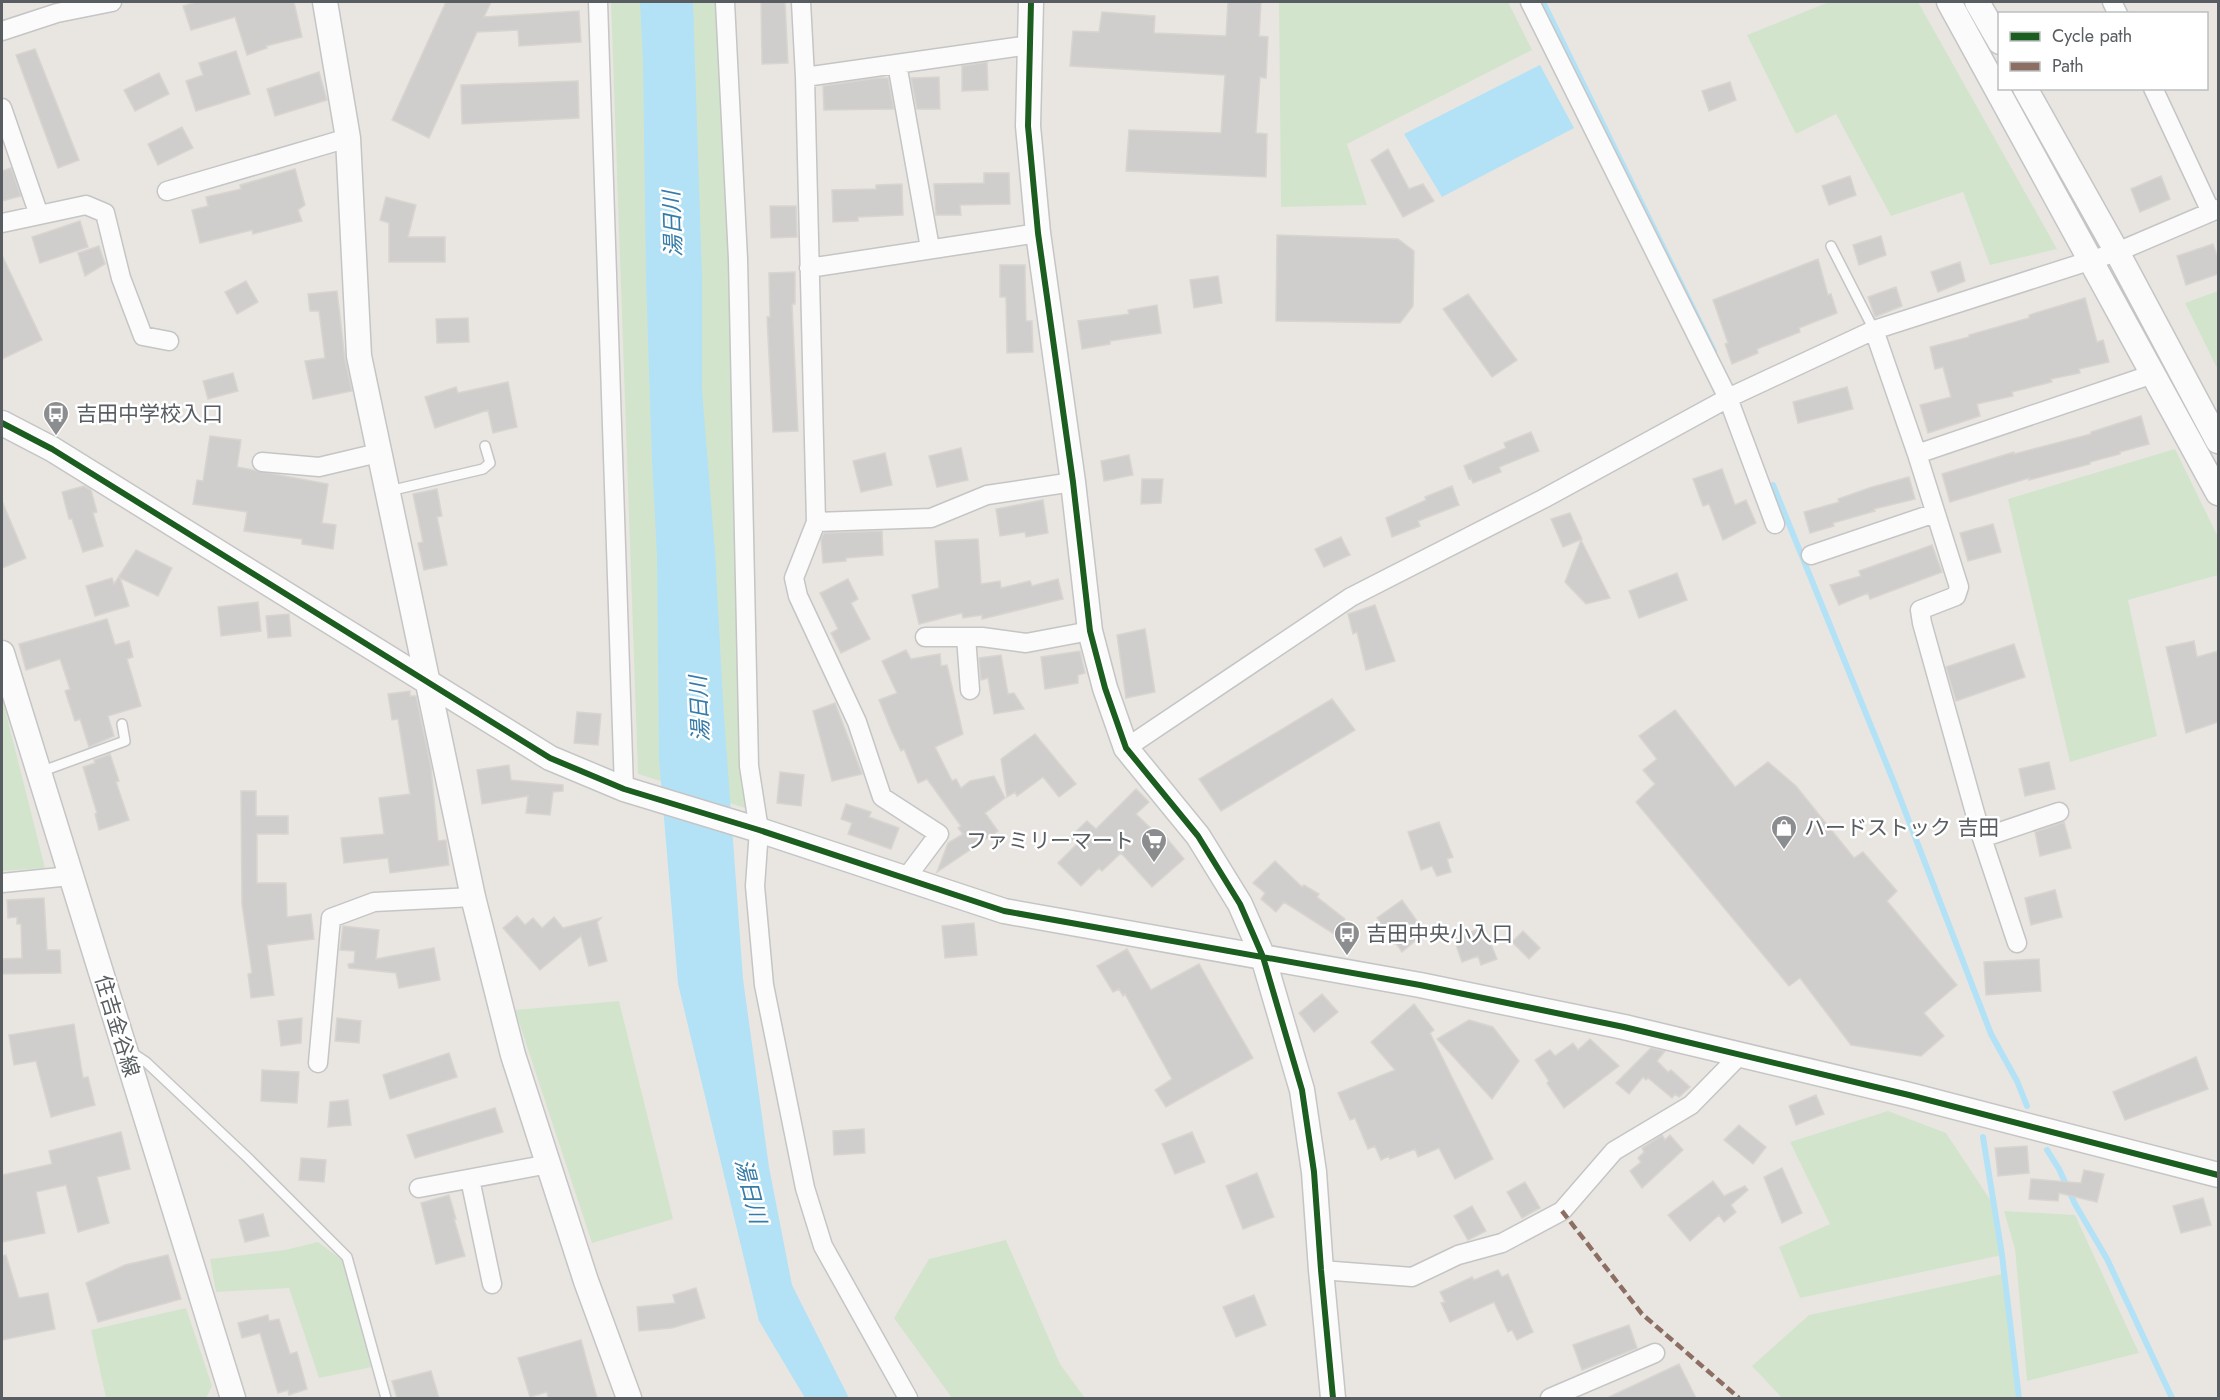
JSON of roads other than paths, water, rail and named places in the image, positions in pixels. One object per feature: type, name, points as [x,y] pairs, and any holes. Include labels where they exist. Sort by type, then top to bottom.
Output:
[{"type":"street","points":[[2,31],[57,13],[112,2]]},
{"type":"street","points":[[325,2],[348,138],[359,356],[472,897],[513,1055],[586,1281],[629,1398]]},
{"type":"street","points":[[598,2],[631,791]]},
{"type":"street","points":[[725,2],[738,259],[749,766],[759,830],[755,886],[764,985],[805,1188],[823,1246],[908,1398]]},
{"type":"street","points":[[801,2],[805,77],[816,522],[794,578],[798,596],[857,722],[882,797],[939,834],[906,878]]},
{"type":"street","points":[[1031,2],[1028,126],[1038,233],[1073,482],[1090,631],[1112,710],[1126,748],[1198,836],[1240,903],[1263,957],[1302,1090],[1314,1172],[1333,1398]]},
{"type":"street","points":[[1530,2],[1728,398],[1775,524]]},
{"type":"street","points":[[1949,2],[2218,493]]},
{"type":"street","points":[[1977,2],[1998,39]]},
{"type":"street","points":[[805,77],[1030,45]]},
{"type":"street","points":[[897,64],[930,248]]},
{"type":"street","points":[[2026,90],[2117,252],[2218,441]]},
{"type":"street","points":[[1126,748],[1351,597],[1543,499],[1728,398],[1874,330],[2117,252],[2215,211],[2154,90]]},
{"type":"street","points":[[2,108],[39,215]]},
{"type":"street","points":[[167,191],[348,138]]},
{"type":"street","points":[[2,223],[86,205],[105,213],[121,278],[143,336],[169,341]]},
{"type":"street","points":[[809,268],[1038,233]]},
{"type":"street","points":[[1874,330],[1917,454],[1959,587],[1956,596],[1920,610],[1922,623],[1982,838],[2017,944]]},
{"type":"street","points":[[1917,454],[2153,374]]},
{"type":"street","points":[[2,423],[52,449],[550,758],[631,791],[759,830],[1004,911],[1420,985],[1601,1022],[1910,1095],[2218,1175]]},
{"type":"street","points":[[262,462],[320,467],[378,453]]},
{"type":"street","points":[[816,522],[931,518],[987,495],[1073,482]]},
{"type":"street","points":[[1811,555],[1935,513]]},
{"type":"street","points":[[925,637],[982,637],[1026,643],[1090,631]]},
{"type":"street","points":[[966,637],[970,690]]},
{"type":"street","name":"住吉金谷線","points":[[2,652],[233,1398]]},
{"type":"street","points":[[1982,838],[2059,812]]},
{"type":"street","points":[[2,882],[70,876]]},
{"type":"street","points":[[318,1062],[331,918],[374,902],[472,897]]},
{"type":"street","points":[[1321,1270],[1412,1277],[1458,1255],[1502,1243],[1562,1211],[1614,1151],[1691,1105],[1740,1054]]},
{"type":"street","points":[[419,1188],[549,1164]]},
{"type":"street","points":[[470,1179],[492,1284]]},
{"type":"street","points":[[1550,1398],[1655,1353]]},
{"type":"lane","points":[[1831,246],[1874,330]]},
{"type":"lane","points":[[387,492],[483,469],[490,463],[485,446]]},
{"type":"lane","points":[[38,772],[125,741],[122,724]]},
{"type":"lane","points":[[123,1047],[146,1062],[172,1086],[347,1257],[386,1398]]},
{"type":"water","name":"湯日川","points":[[640,2],[693,2],[702,276],[702,390],[743,979],[769,1167],[792,1285],[849,1398],[805,1398],[759,1321],[678,984],[659,759],[657,556],[646,281]]},
{"type":"water","points":[[1540,65],[1574,128],[1442,197],[1404,134]]},
{"type":"waterway","points":[[1543,2],[1714,351]]},
{"type":"waterway","points":[[1773,485],[1895,785],[1991,1034],[2017,1081],[2027,1106]]},
{"type":"waterway","points":[[1983,1137],[2002,1255],[2019,1398]]},
{"type":"waterway","points":[[2047,1150],[2107,1259],[2172,1398]]},
{"type":"place","name":"吉田中学校入口","points":[[56,437]]},
{"type":"place","name":"ハードストック 吉田","points":[[1784,851]]},
{"type":"place","name":"ファミリーマート","points":[[1154,864]]},
{"type":"place","name":"吉田中央小入口","points":[[1347,957]]}]
